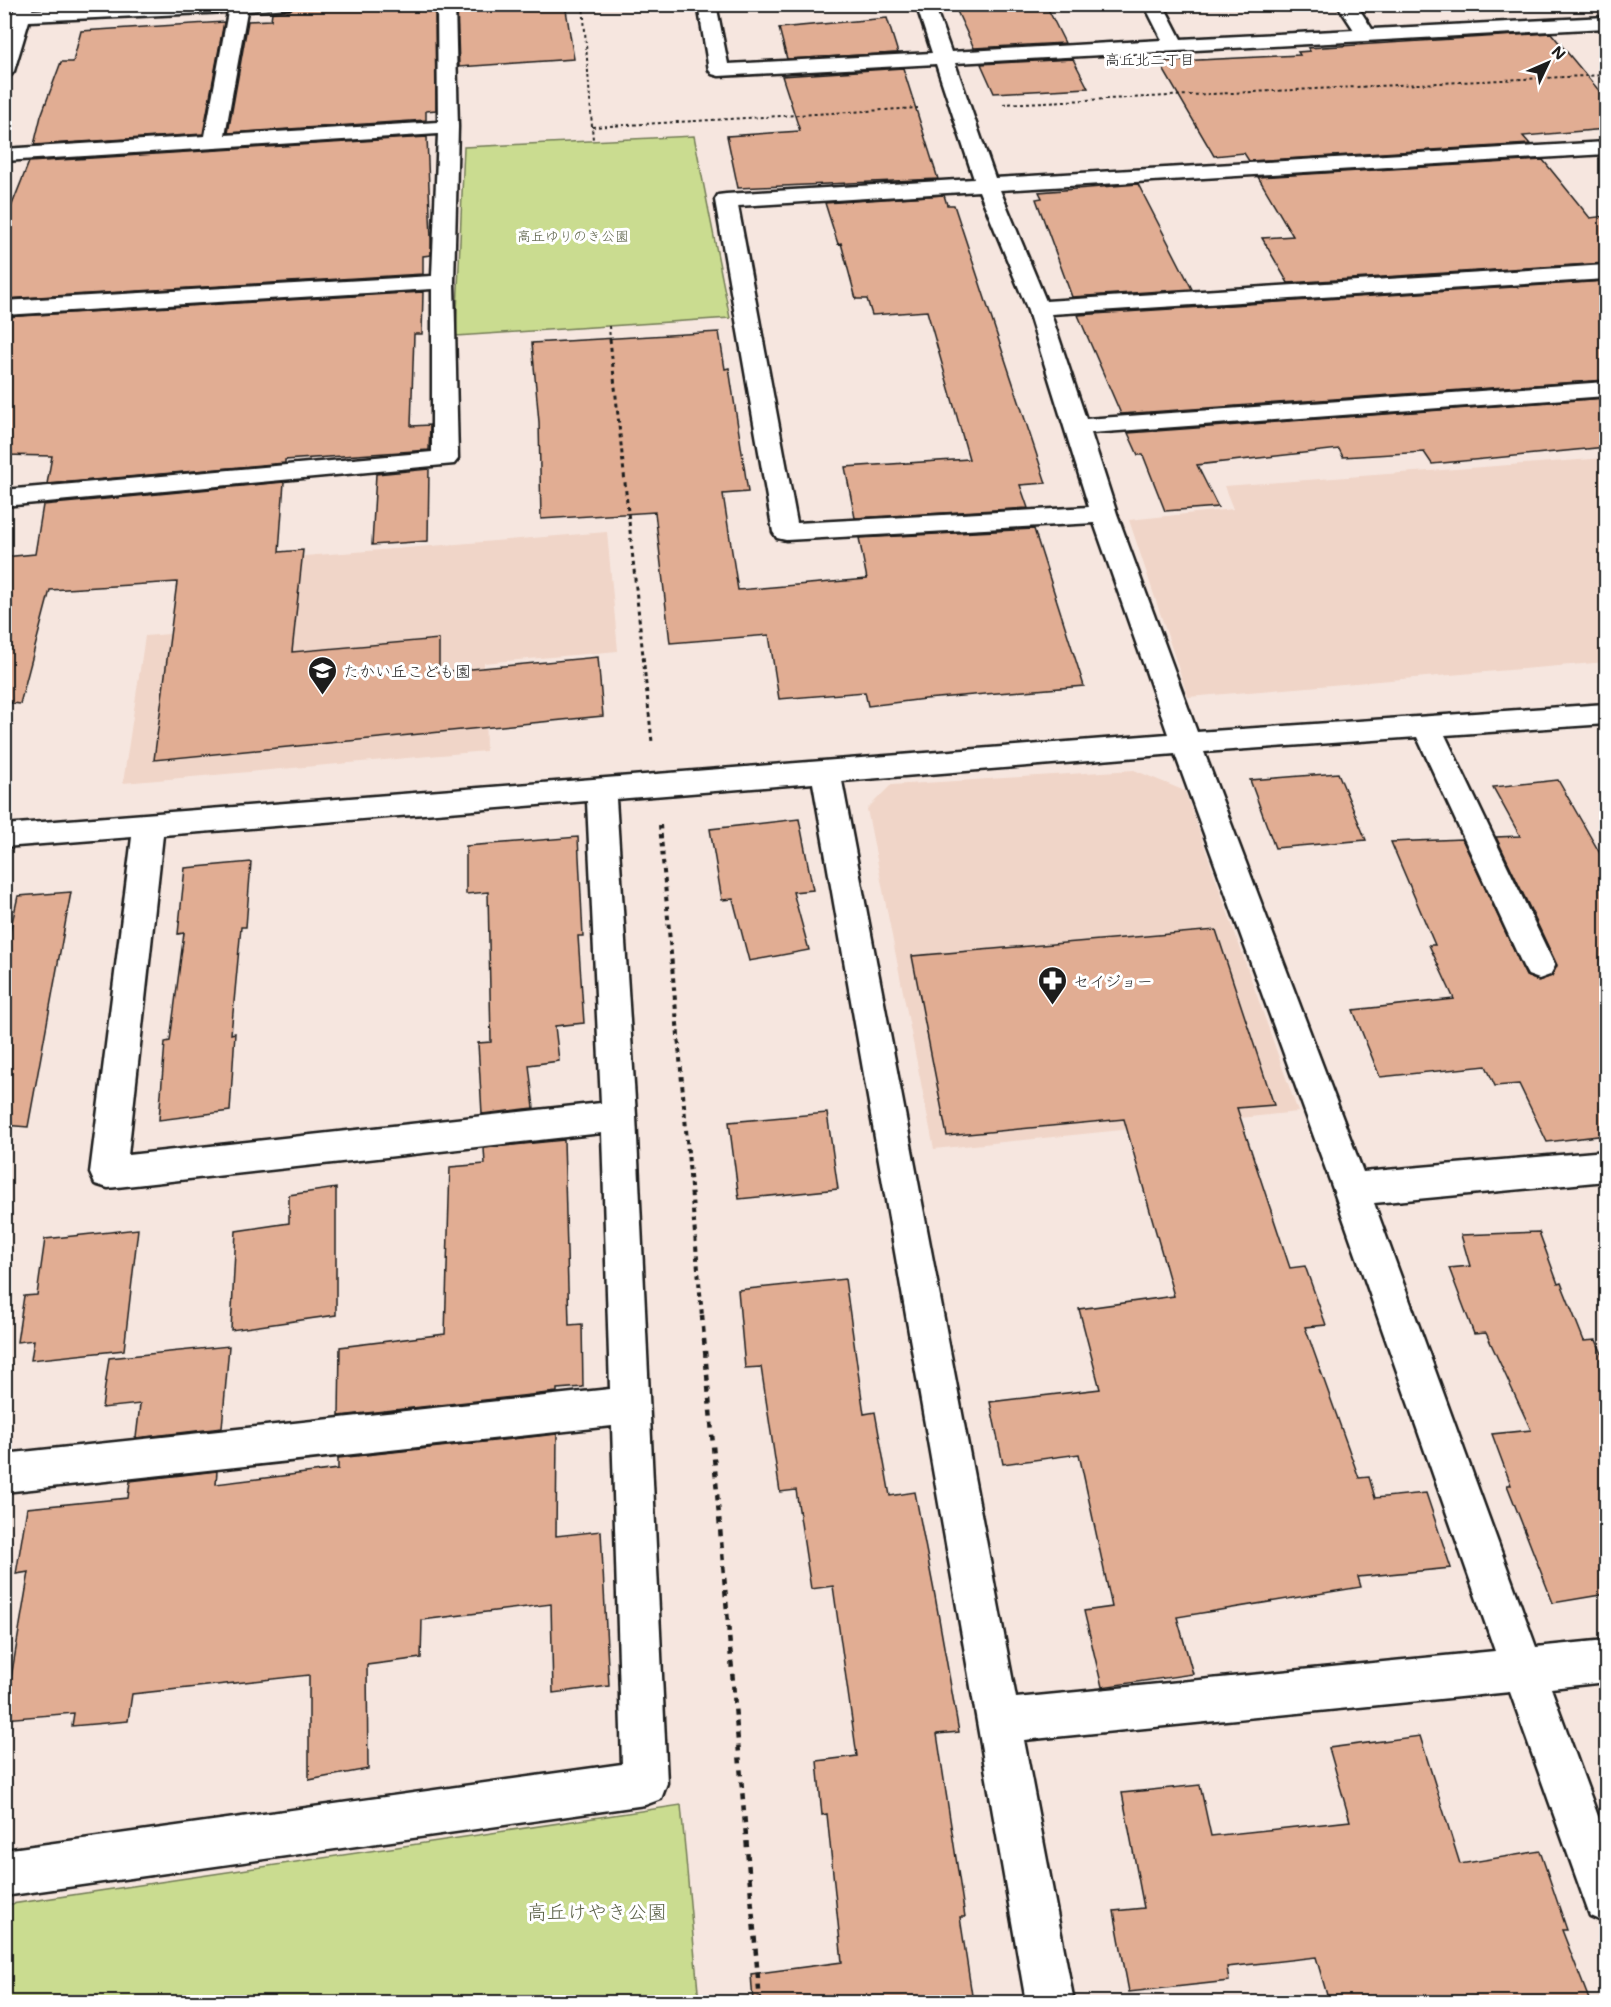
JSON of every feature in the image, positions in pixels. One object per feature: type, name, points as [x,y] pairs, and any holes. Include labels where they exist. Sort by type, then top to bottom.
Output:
[{"type":"street","points":[[5,66],[22,10],[283,4]]},
{"type":"street","points":[[4,498],[445,459],[443,282],[448,127],[446,4]]},
{"type":"street","points":[[707,4],[719,70],[1606,22]]},
{"type":"street","points":[[925,4],[987,185],[1038,308],[1104,514],[1186,743],[1352,1189],[1606,1900]]},
{"type":"street","points":[[1153,4],[1174,45]]},
{"type":"street","points":[[1346,4],[1366,34]]},
{"type":"street","points":[[214,142],[239,5]]},
{"type":"street","points":[[4,155],[448,127]]},
{"type":"street","points":[[1104,514],[786,532],[726,200],[1606,148]]},
{"type":"street","points":[[1038,308],[1606,272]]},
{"type":"street","points":[[4,308],[443,282]]},
{"type":"street","points":[[1077,427],[1606,389]]},
{"type":"street","points":[[4,836],[1186,743],[1606,714]]},
{"type":"street","points":[[1426,726],[1539,966]]},
{"type":"street","points":[[826,773],[1050,2002]]},
{"type":"street","points":[[4,1873],[645,1783],[619,1116],[601,790]]},
{"type":"street","points":[[150,826],[108,1173],[619,1116]]},
{"type":"street","points":[[1352,1189],[1606,1166]]},
{"type":"street","points":[[4,1473],[630,1405]]},
{"type":"street","points":[[999,1721],[1606,1661]]},
{"type":"path","points":[[583,4],[593,140]]},
{"type":"path","points":[[592,126],[1606,75]]},
{"type":"path","points":[[609,326],[657,785],[760,2002]]},
{"type":"shaded area","points":[[1606,458],[1606,662],[1188,697],[1129,520],[1233,509],[1224,486]]},
{"type":"shaded area","points":[[607,532],[618,651],[484,663],[486,751],[123,783],[145,636],[194,632],[203,564]]},
{"type":"shaded area","points":[[1134,770],[1185,791],[1298,1112],[934,1149],[867,809],[891,785]]},
{"type":"green space","name":"高丘ゆりのき公園","points":[[694,136],[730,318],[456,336],[464,147]]},
{"type":"green space","name":"高丘けやき公園","points":[[681,1805],[699,2002],[5,2002],[5,1905]]},
{"type":"building","points":[[435,4],[436,110],[426,111],[426,120],[228,133],[248,21],[271,20],[272,12],[293,8]]},
{"type":"building","points":[[457,4],[565,4],[574,59],[459,67]]},
{"type":"building","points":[[1010,5],[1012,10],[1047,7],[1065,43],[974,48],[956,9]]},
{"type":"building","points":[[887,18],[898,53],[787,59],[779,28]]},
{"type":"building","points":[[224,22],[203,134],[34,145],[41,116],[61,62],[73,62],[81,31]]},
{"type":"building","points":[[1551,33],[1606,99],[1606,129],[1523,136],[1530,144],[1249,161],[1244,153],[1214,156],[1159,62],[1300,55],[1298,52],[1310,51],[1308,48]]},
{"type":"building","points":[[1073,59],[1088,88],[994,93],[981,64]]},
{"type":"building","points":[[903,68],[938,179],[738,188],[727,136],[800,131],[782,76]]},
{"type":"building","points":[[427,137],[431,255],[423,256],[423,274],[4,299],[4,225],[29,162]]},
{"type":"building","points":[[1543,160],[1590,218],[1606,216],[1606,263],[1288,283],[1262,238],[1293,236],[1258,177]]},
{"type":"building","points":[[1138,184],[1192,289],[1072,297],[1036,199],[1042,198],[1039,192]]},
{"type":"building","points":[[944,195],[947,205],[954,205],[1046,483],[1020,485],[1028,508],[855,518],[845,467],[969,459],[927,311],[872,315],[867,299],[856,299],[841,243],[838,244],[825,203]]},
{"type":"building","points":[[1606,281],[1606,380],[1121,414],[1078,315]]},
{"type":"building","points":[[423,292],[422,334],[414,334],[411,426],[430,425],[429,450],[285,460],[285,463],[47,484],[52,456],[4,455],[4,317]]},
{"type":"building","points":[[719,332],[725,369],[729,368],[748,492],[723,494],[738,590],[867,579],[859,538],[1034,529],[1084,686],[868,706],[865,692],[779,699],[769,635],[670,643],[655,512],[541,519],[539,422],[532,343]]},
{"type":"building","points":[[1606,398],[1606,447],[1432,464],[1424,452],[1343,457],[1339,449],[1197,465],[1218,507],[1165,511],[1143,455],[1138,455],[1128,433]]},
{"type":"building","points":[[429,469],[428,541],[372,545],[376,474]]},
{"type":"building","points":[[284,482],[279,552],[303,550],[292,652],[439,639],[439,672],[598,657],[603,716],[154,760],[177,582],[50,590],[20,704],[4,702],[4,557],[35,554],[43,505]]},
{"type":"building","points":[[1338,773],[1366,840],[1275,848],[1250,780]]},
{"type":"building","points":[[1558,780],[1606,864],[1606,1135],[1547,1142],[1519,1084],[1495,1086],[1486,1066],[1380,1077],[1353,1010],[1454,999],[1429,945],[1435,945],[1391,842],[1462,839],[1526,976],[1538,981],[1552,976],[1557,965],[1496,837],[1520,836],[1493,787]]},
{"type":"building","points":[[799,819],[813,890],[793,892],[809,950],[749,961],[733,899],[722,900],[710,829]]},
{"type":"building","points":[[578,837],[583,936],[578,936],[584,1023],[555,1026],[559,1061],[529,1065],[534,1108],[482,1114],[478,1043],[491,1042],[488,892],[466,894],[466,846]]},
{"type":"building","points":[[251,862],[246,927],[241,927],[231,1034],[235,1033],[230,1111],[159,1120],[165,1042],[170,1041],[184,933],[178,934],[185,868]]},
{"type":"building","points":[[71,892],[28,1127],[4,1125],[4,958],[18,896]]},
{"type":"building","points":[[1216,930],[1274,1105],[1237,1108],[1290,1268],[1305,1266],[1326,1325],[1305,1327],[1359,1478],[1369,1477],[1375,1498],[1426,1493],[1451,1568],[1358,1577],[1361,1587],[1177,1617],[1193,1674],[1102,1687],[1084,1611],[1112,1607],[1079,1454],[1003,1464],[990,1402],[1100,1389],[1079,1309],[1174,1296],[1124,1119],[947,1136],[912,956]]},
{"type":"building","points":[[827,1113],[838,1189],[739,1199],[729,1122]]},
{"type":"building","points":[[564,1140],[569,1325],[582,1324],[583,1387],[557,1389],[557,1392],[339,1416],[340,1347],[445,1334],[450,1167],[485,1164],[484,1148]]},
{"type":"building","points":[[336,1188],[336,1315],[231,1330],[236,1231],[289,1223],[289,1195]]},
{"type":"building","points":[[138,1229],[124,1350],[31,1360],[34,1340],[17,1342],[24,1296],[37,1295],[45,1239]]},
{"type":"building","points":[[1539,1232],[1558,1284],[1561,1283],[1584,1341],[1596,1340],[1606,1363],[1606,1594],[1553,1603],[1507,1485],[1511,1485],[1492,1434],[1531,1430],[1486,1333],[1474,1334],[1449,1268],[1470,1266],[1461,1235]]},
{"type":"building","points":[[845,1279],[864,1414],[875,1412],[890,1496],[915,1492],[935,1596],[959,1732],[937,1734],[965,1917],[960,1917],[973,2002],[753,2002],[751,1974],[842,1962],[827,1814],[822,1815],[817,1761],[857,1756],[833,1586],[811,1589],[796,1490],[780,1492],[761,1367],[745,1368],[738,1290]]},
{"type":"building","points":[[229,1346],[222,1428],[136,1438],[140,1404],[102,1408],[109,1358]]},
{"type":"building","points":[[557,1434],[556,1536],[601,1531],[609,1686],[553,1693],[551,1604],[422,1620],[421,1658],[367,1665],[368,1769],[309,1780],[309,1675],[132,1694],[128,1721],[72,1726],[74,1713],[4,1719],[29,1572],[16,1574],[27,1508],[128,1498],[130,1481],[217,1471],[216,1484],[338,1469],[338,1458]]},
{"type":"building","points":[[1420,1736],[1460,1864],[1540,1851],[1567,1930],[1562,1930],[1590,2002],[1329,2002],[1316,1957],[1227,1967],[1229,1981],[1129,1992],[1114,1911],[1144,1908],[1122,1793],[1200,1785],[1211,1836],[1350,1821],[1329,1748]]},
{"type":"place","name":"たかい丘こども園","points":[[322,696]]},
{"type":"place","name":"セイジョー","points":[[1052,1006]]},
{"type":"district","name":"高丘北二丁目","points":[[1150,59]]}]
